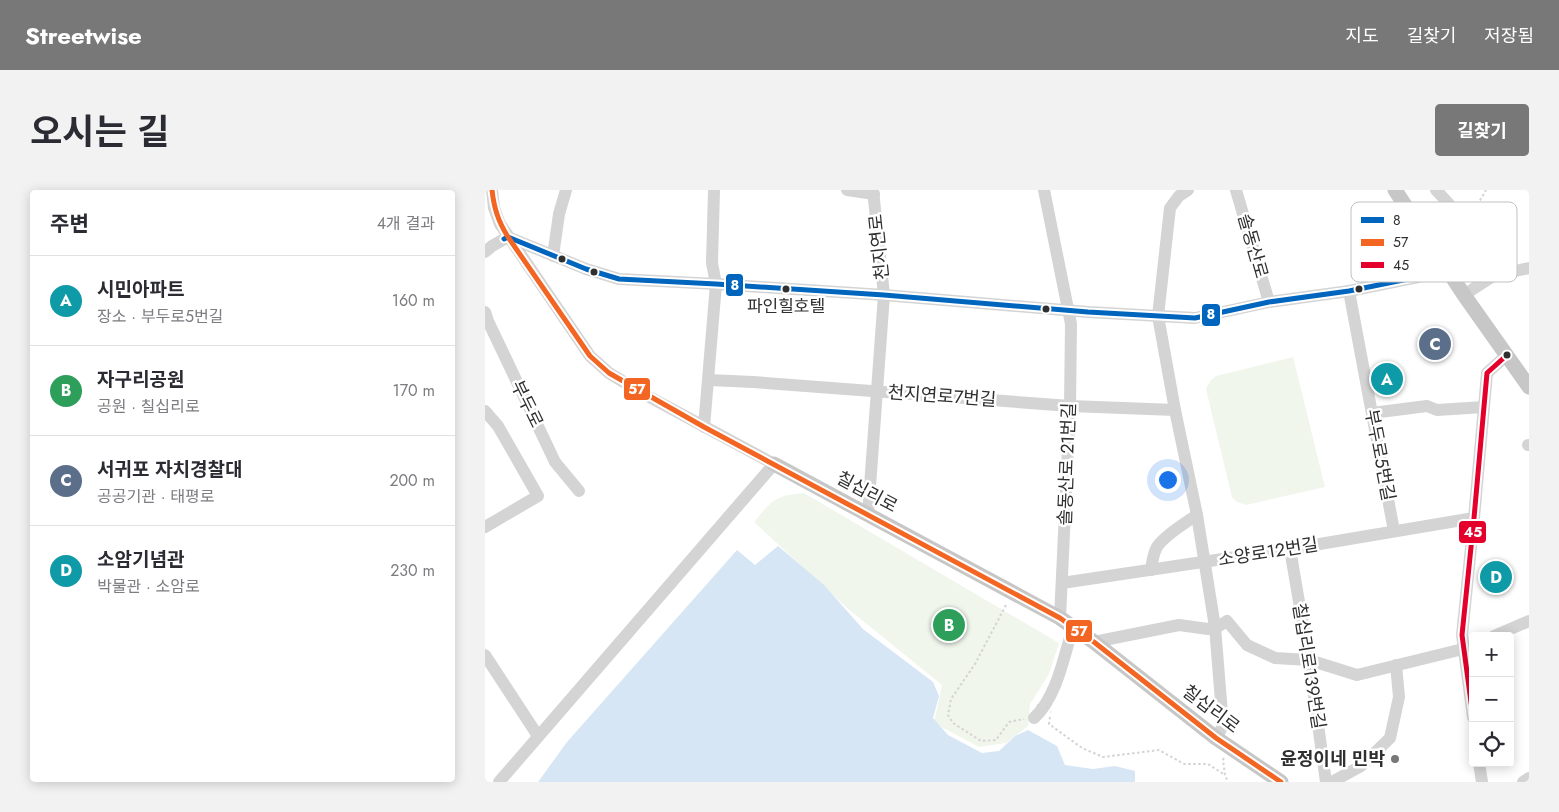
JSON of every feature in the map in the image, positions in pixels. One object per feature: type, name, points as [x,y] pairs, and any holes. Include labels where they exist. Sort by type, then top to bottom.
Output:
[{"type":"main road","points":[[1395,190],[1403,202]]},
{"type":"main road","points":[[1456,282],[1529,387]]},
{"type":"main road","name":"칠십리로","points":[[774,464],[1066,622],[1216,738],[1228,754],[1281,782]]},
{"type":"street","name":"칠십리로","points":[[492,190],[494,208],[500,224],[590,356],[609,373],[774,464]]},
{"type":"street","points":[[553,256],[559,214],[566,190]]},
{"type":"street","points":[[704,426],[716,284],[712,263],[714,190]]},
{"type":"street","points":[[847,190],[873,192]]},
{"type":"street","name":"솔동산로 21번길","points":[[1034,718],[1051,695],[1066,622],[1070,406],[1071,324],[1043,190]]},
{"type":"street","points":[[1188,190],[1179,196],[1170,208],[1157,316],[1197,515],[1215,627],[1223,726],[1216,738]]},
{"type":"street","name":"솔동산로","points":[[1236,190],[1269,302]]},
{"type":"street","points":[[1436,190],[1447,202]]},
{"type":"street","name":"천지연로","points":[[867,514],[884,295],[873,192]]},
{"type":"street","points":[[485,252],[508,237],[585,269],[619,279],[884,295],[1195,318],[1269,302],[1391,282]]},
{"type":"street","points":[[1464,295],[1484,282]]},
{"type":"street","name":"부두로5번길","points":[[1349,290],[1394,531]]},
{"type":"street","name":"부두로","points":[[485,312],[511,373],[555,462],[579,490]]},
{"type":"street","points":[[1470,677],[1468,647],[1462,635],[1487,373],[1507,355]]},
{"type":"street","name":"천지연로7번길","points":[[709,380],[1070,406],[1175,410]]},
{"type":"street","points":[[1372,413],[1427,406],[1437,410],[1484,407]]},
{"type":"street","points":[[485,412],[498,426],[538,496],[485,527]]},
{"type":"street","points":[[499,782],[774,464]]},
{"type":"street","points":[[1151,570],[1157,546],[1180,525],[1197,515]]},
{"type":"street","name":"소양로12번길","points":[[1066,582],[1290,550],[1474,518]]},
{"type":"street","name":"칠십리로139번길","points":[[1290,550],[1309,660],[1326,782]]},
{"type":"street","points":[[1094,642],[1179,625],[1208,629],[1227,621],[1247,645],[1275,658],[1309,660],[1357,675],[1468,647]]},
{"type":"street","points":[[1503,632],[1529,621]]},
{"type":"street","points":[[485,655],[538,736]]},
{"type":"street","points":[[1331,782],[1361,766],[1390,738],[1399,697],[1396,665]]},
{"type":"street","points":[[1479,767],[1481,782]]},
{"type":"street","points":[[1523,782],[1529,778]]},
{"type":"path","points":[[1478,202],[1485,190]]},
{"type":"path","points":[[1006,605],[975,664],[951,699],[948,715],[953,723],[981,741],[996,740],[1009,722],[1034,718]]},
{"type":"path","points":[[1037,704],[1051,712],[1049,724],[1082,748],[1103,757],[1159,750],[1184,764],[1208,764],[1225,775]]},
{"type":"path","points":[[1228,754],[1225,775],[1228,782]]},
{"type":"shaded area","points":[[1293,357],[1325,487],[1246,505],[1237,502],[1232,497],[1206,389],[1210,381],[1216,376]]},
{"type":"shaded area","points":[[804,493],[1059,643],[1049,674],[1030,704],[1028,726],[1006,743],[979,747],[934,723],[942,685],[847,608],[754,522],[775,500]]},
{"type":"water","points":[[778,546],[824,585],[863,629],[933,682],[939,696],[933,718],[948,735],[982,753],[999,751],[1015,736],[1028,730],[1057,746],[1065,765],[1093,769],[1115,766],[1135,771],[1135,782],[538,782],[567,742],[737,550],[755,565]]},
{"type":"transit line","name":"57","points":[[492,190],[497,214],[508,237],[590,356],[609,373],[704,427],[1060,618],[1094,642],[1216,738],[1281,782]]},
{"type":"transit line","name":"8","points":[[504,239],[508,237],[586,269],[619,279],[884,295],[1088,312],[1195,318],[1269,302],[1349,291],[1393,282]]},
{"type":"transit line","name":"45","points":[[1469,687],[1462,635],[1487,373],[1507,355]]},
{"type":"place","name":"파인힐호텔","points":[[786,289]]},
{"type":"place","name":"서귀포 자치경찰대","points":[[1435,344]]},
{"type":"place","name":"시민아파트","points":[[1387,379]]},
{"type":"place","name":"소암기념관","points":[[1496,577]]},
{"type":"place","name":"자구리공원","points":[[949,625]]},
{"type":"place","name":"윤정이네 민박","points":[[1395,759]]}]
